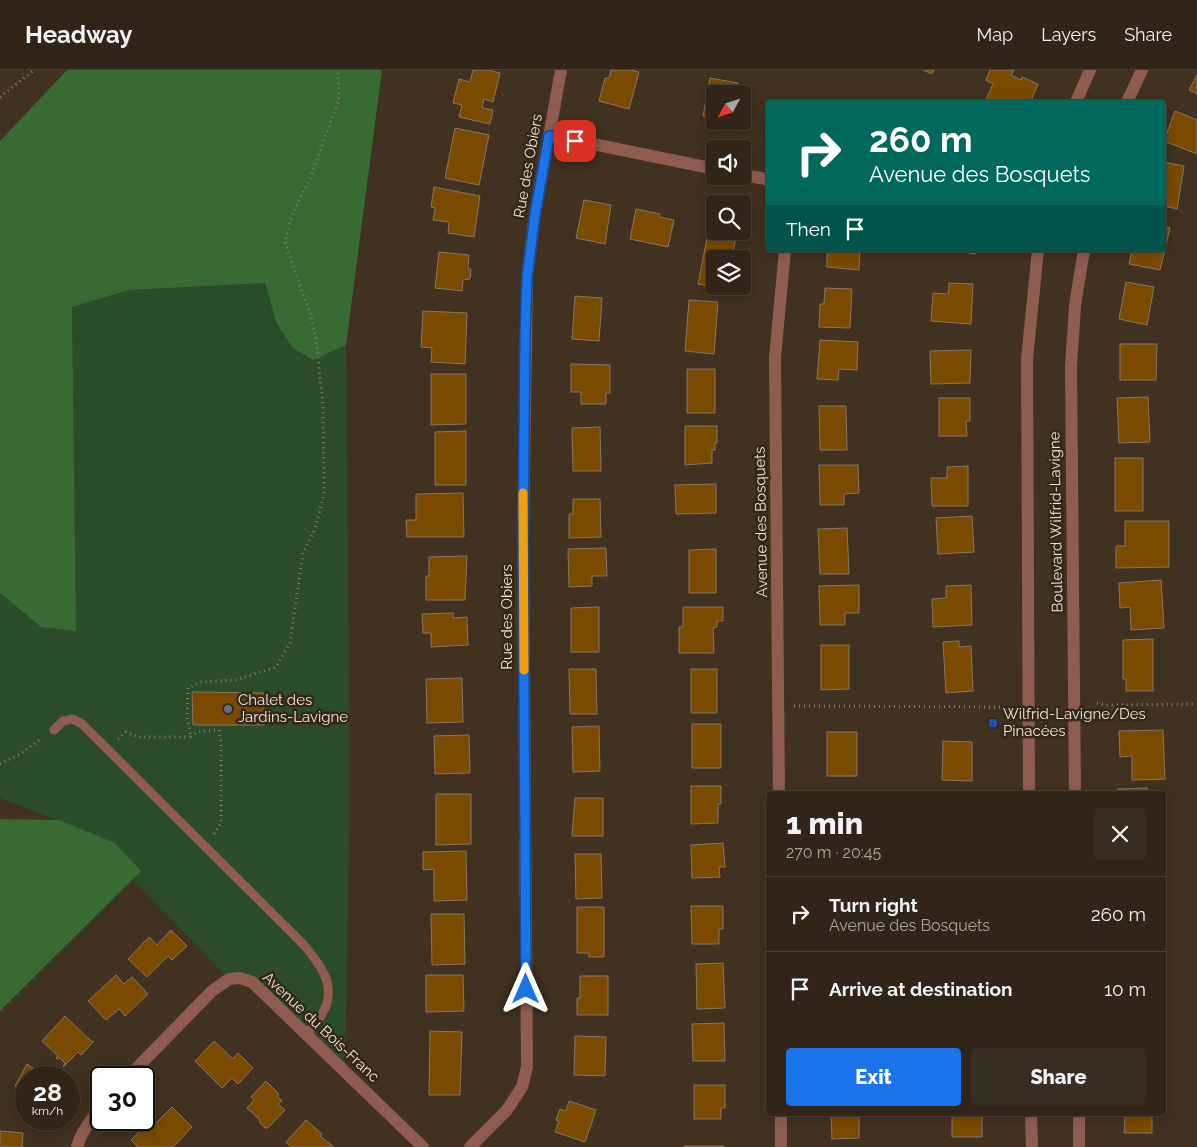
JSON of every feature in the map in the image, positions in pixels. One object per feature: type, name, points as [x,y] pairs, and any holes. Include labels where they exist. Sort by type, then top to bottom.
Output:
[{"type":"street","name":"Rue des Obiers","points":[[470,1147],[507,1110],[522,1087],[527,1067],[523,548],[525,336],[527,278],[535,214],[561,70]]},
{"type":"street","points":[[1077,100],[1090,70]]},
{"type":"street","points":[[1128,100],[1142,70]]},
{"type":"street","points":[[549,136],[706,167]]},
{"type":"street","points":[[751,176],[766,179]]},
{"type":"street","name":"Avenue des Bosquets","points":[[779,791],[775,357],[785,252]]},
{"type":"street","name":"Boulevard Wilfrid-Lavigne","points":[[1029,791],[1027,358],[1038,252]]},
{"type":"street","name":"Boulevard Wilfrid-Lavigne","points":[[1075,791],[1071,367],[1075,305],[1084,252]]},
{"type":"street","name":"Avenue du Bois-Franc","points":[[139,1066],[208,995],[229,979],[240,978],[252,982],[424,1147]]},
{"type":"street","points":[[781,1116],[781,1147]]},
{"type":"street","points":[[1031,1116],[1032,1147]]},
{"type":"street","points":[[1079,1116],[1079,1147]]},
{"type":"street","points":[[77,1147],[79,1139],[90,1123]]},
{"type":"lane","points":[[54,730],[63,721],[73,719],[82,724],[304,945],[319,964],[329,990],[327,1005],[306,1035]]},
{"type":"path","points":[[0,98],[34,70]]},
{"type":"path","points":[[191,737],[186,717],[188,688],[200,682],[236,680],[263,672],[276,667],[285,653],[290,643],[295,618],[303,553],[315,529],[323,498],[323,405],[316,339],[311,316],[285,242],[292,215],[309,181],[339,99],[338,70]]},
{"type":"path","points":[[1097,703],[1104,705],[1197,704]]},
{"type":"path","points":[[778,706],[1005,707]]},
{"type":"path","points":[[0,764],[20,754],[54,730]]},
{"type":"path","points":[[107,749],[126,732],[138,737],[191,737],[197,732],[219,730],[221,743],[221,823],[206,847]]},
{"type":"green space","points":[[67,70],[382,70],[346,345],[313,360],[293,348],[276,322],[265,283],[129,290],[72,307],[76,631],[41,627],[0,593],[0,141]]},
{"type":"green space","points":[[265,283],[276,322],[313,360],[346,345],[350,786],[345,1073],[252,983],[229,979],[132,879],[140,871],[115,843],[0,798],[0,593],[41,627],[76,630],[72,307],[129,290]]},
{"type":"green space","points":[[0,819],[59,820],[115,843],[141,871],[0,1011]]},
{"type":"building","points":[[473,70],[488,70],[500,73],[493,102],[484,99],[482,108],[493,110],[490,124],[459,117],[462,105],[453,103],[459,79],[470,82]]},
{"type":"building","points":[[611,70],[639,72],[629,109],[599,101],[605,78],[609,78]]},
{"type":"building","points":[[923,70],[934,70],[932,74]]},
{"type":"building","points":[[990,70],[1014,70],[1011,75],[1021,80],[1022,77],[1038,84],[1032,100],[986,100],[993,84],[986,80]]},
{"type":"building","points":[[1197,75],[1197,94],[1189,90]]},
{"type":"building","points":[[710,78],[738,83],[738,85],[709,85]]},
{"type":"building","points":[[706,100],[706,117],[703,116]]},
{"type":"building","points":[[1175,111],[1197,120],[1197,154],[1166,142],[1166,136]]},
{"type":"building","points":[[455,128],[489,135],[479,185],[445,178]]},
{"type":"building","points":[[1166,162],[1184,166],[1177,209],[1166,206]]},
{"type":"building","points":[[434,187],[480,196],[474,237],[448,233],[449,222],[433,220],[435,208],[431,207]]},
{"type":"building","points":[[584,200],[611,205],[605,244],[576,238]]},
{"type":"building","points":[[636,209],[660,214],[659,217],[674,220],[668,247],[630,239]]},
{"type":"building","points":[[1166,227],[1170,228],[1166,245]]},
{"type":"building","points":[[707,240],[736,240],[733,250],[706,250],[706,285],[698,284]]},
{"type":"building","points":[[439,252],[469,255],[468,269],[471,269],[470,279],[463,280],[462,291],[435,288]]},
{"type":"building","points":[[827,252],[860,252],[859,270],[827,267]]},
{"type":"building","points":[[1132,252],[1164,252],[1160,270],[1129,264]]},
{"type":"building","points":[[1126,282],[1154,287],[1147,325],[1119,319]]},
{"type":"building","points":[[949,283],[973,284],[971,324],[931,321],[933,293],[948,294]]},
{"type":"building","points":[[825,288],[852,289],[850,328],[819,327],[820,304],[824,304]]},
{"type":"building","points":[[575,296],[602,298],[599,341],[572,339]]},
{"type":"building","points":[[689,300],[718,302],[714,354],[685,351]]},
{"type":"building","points":[[423,311],[467,313],[465,364],[431,362],[432,348],[421,347]]},
{"type":"building","points":[[820,340],[858,342],[857,370],[839,369],[838,380],[817,379]]},
{"type":"building","points":[[1120,344],[1157,344],[1156,380],[1120,380]]},
{"type":"building","points":[[971,350],[970,383],[931,384],[930,351]]},
{"type":"building","points":[[571,364],[610,365],[610,393],[606,393],[606,404],[581,404],[581,392],[571,392]]},
{"type":"building","points":[[687,369],[715,369],[715,413],[687,413]]},
{"type":"building","points":[[431,374],[466,374],[466,424],[431,425]]},
{"type":"building","points":[[1148,397],[1150,442],[1119,443],[1117,398]]},
{"type":"building","points":[[939,398],[970,398],[970,421],[966,421],[967,436],[939,436]]},
{"type":"building","points":[[819,406],[846,406],[847,450],[820,450]]},
{"type":"building","points":[[685,426],[717,426],[717,443],[715,443],[715,450],[712,450],[712,463],[685,465]]},
{"type":"building","points":[[600,427],[601,471],[573,471],[572,428]]},
{"type":"building","points":[[466,431],[466,485],[435,485],[435,432]]},
{"type":"building","points":[[1115,458],[1143,458],[1143,511],[1115,511]]},
{"type":"building","points":[[819,465],[858,465],[859,493],[844,494],[844,505],[820,505]]},
{"type":"building","points":[[968,466],[968,506],[932,506],[931,478],[947,478],[947,467]]},
{"type":"building","points":[[716,484],[716,513],[676,514],[675,485]]},
{"type":"building","points":[[463,493],[464,537],[407,537],[406,520],[416,520],[416,494]]},
{"type":"building","points":[[573,499],[600,499],[601,537],[569,538],[569,514],[573,514]]},
{"type":"building","points":[[972,516],[974,552],[938,554],[936,518]]},
{"type":"building","points":[[1125,521],[1169,521],[1169,567],[1116,568],[1116,546],[1125,546]]},
{"type":"building","points":[[847,528],[849,574],[820,574],[818,529]]},
{"type":"building","points":[[606,548],[607,576],[592,576],[592,586],[569,587],[568,549]]},
{"type":"building","points":[[716,549],[716,593],[689,593],[689,550]]},
{"type":"building","points":[[467,556],[465,600],[426,600],[426,576],[429,576],[429,557]]},
{"type":"building","points":[[1161,580],[1164,628],[1131,630],[1130,607],[1120,608],[1119,583]]},
{"type":"building","points":[[859,585],[859,613],[845,613],[845,625],[820,625],[819,586]]},
{"type":"building","points":[[971,585],[972,625],[933,627],[932,599],[946,598],[946,586]]},
{"type":"building","points":[[599,607],[599,652],[571,652],[571,608]]},
{"type":"building","points":[[683,607],[723,607],[723,621],[717,621],[717,627],[713,628],[714,653],[679,653],[679,627],[683,627]]},
{"type":"building","points":[[453,613],[453,618],[467,617],[468,645],[431,647],[431,633],[423,633],[422,614]]},
{"type":"building","points":[[1153,639],[1153,691],[1126,691],[1126,679],[1123,679],[1123,640]]},
{"type":"building","points":[[959,641],[959,647],[971,646],[973,691],[946,693],[943,642]]},
{"type":"building","points":[[821,645],[849,645],[849,689],[821,690]]},
{"type":"building","points":[[569,669],[596,669],[597,714],[570,714]]},
{"type":"building","points":[[691,669],[717,669],[717,713],[691,713]]},
{"type":"building","points":[[462,678],[463,722],[427,723],[426,679]]},
{"type":"building","name":"Chalet des Jardins-Lavigne","points":[[192,692],[264,693],[264,725],[193,725]]},
{"type":"building","points":[[692,724],[721,724],[721,768],[692,768]]},
{"type":"building","points":[[599,726],[600,771],[573,772],[572,727]]},
{"type":"building","points":[[1163,730],[1165,779],[1132,780],[1132,756],[1120,757],[1119,731]]},
{"type":"building","points":[[827,732],[857,732],[857,776],[827,776]]},
{"type":"building","points":[[469,735],[470,773],[435,774],[434,736]]},
{"type":"building","points":[[943,741],[972,742],[972,781],[942,780]]},
{"type":"building","points":[[691,786],[721,786],[721,804],[718,804],[718,823],[691,824]]},
{"type":"building","points":[[1147,788],[1147,791],[1118,791],[1118,789]]},
{"type":"building","points":[[436,794],[471,794],[471,844],[436,845]]},
{"type":"building","points":[[575,798],[603,798],[603,836],[572,836]]},
{"type":"building","points":[[723,843],[725,867],[719,867],[720,877],[692,878],[691,845]]},
{"type":"building","points":[[466,851],[467,900],[434,901],[434,869],[423,870],[423,852]]},
{"type":"building","points":[[575,854],[601,854],[602,898],[576,899]]},
{"type":"building","points":[[691,906],[723,906],[723,929],[719,929],[719,944],[692,944]]},
{"type":"building","points":[[577,907],[604,907],[604,957],[589,957],[589,953],[577,953]]},
{"type":"building","points":[[431,914],[464,914],[465,964],[432,965]]},
{"type":"building","points":[[171,930],[187,946],[172,960],[168,956],[147,977],[128,959],[149,937],[157,945]]},
{"type":"building","points":[[723,963],[725,1008],[697,1009],[696,964]]},
{"type":"building","points":[[116,975],[124,984],[132,977],[148,994],[125,1016],[119,1009],[106,1020],[88,1001]]},
{"type":"building","points":[[426,975],[463,975],[464,1011],[426,1012]]},
{"type":"building","points":[[580,976],[608,976],[608,1015],[577,1015],[577,998],[580,998]]},
{"type":"building","points":[[65,1016],[92,1042],[94,1041],[81,1055],[78,1052],[64,1066],[65,1063],[60,1058],[56,1058],[58,1056],[42,1041]]},
{"type":"building","points":[[724,1023],[725,1061],[693,1061],[692,1024]]},
{"type":"building","points":[[430,1031],[462,1032],[460,1095],[429,1095]]},
{"type":"building","points":[[575,1036],[606,1037],[605,1076],[574,1075]]},
{"type":"building","points":[[214,1041],[233,1059],[238,1053],[253,1068],[238,1084],[232,1078],[222,1088],[195,1061]]},
{"type":"building","points":[[266,1081],[279,1094],[277,1096],[282,1101],[278,1104],[285,1110],[268,1128],[265,1128],[260,1123],[260,1120],[247,1108],[254,1100],[251,1097]]},
{"type":"building","points":[[694,1085],[725,1085],[725,1108],[721,1108],[721,1119],[694,1119]]},
{"type":"building","points":[[569,1101],[596,1110],[585,1142],[555,1132],[559,1121],[556,1120],[560,1109],[566,1111]]},
{"type":"building","points":[[172,1107],[192,1127],[173,1147],[138,1147],[131,1140],[140,1131],[155,1131],[155,1124]]},
{"type":"building","points":[[831,1116],[859,1116],[859,1138],[832,1139]]},
{"type":"building","points":[[952,1116],[982,1116],[982,1137],[952,1137]]},
{"type":"building","points":[[1125,1116],[1152,1116],[1152,1133],[1124,1133]]},
{"type":"building","points":[[306,1120],[322,1134],[320,1136],[334,1147],[291,1147],[286,1142]]},
{"type":"building","points":[[0,1131],[23,1133],[22,1147],[0,1147]]},
{"type":"building","points":[[724,1146],[724,1147],[684,1147]]},
{"type":"slow traffic","points":[[523,493],[524,670]]},
{"type":"place","name":"Chalet des Jardins-Lavigne","points":[[228,709]]},
{"type":"place","name":"Wilfrid-Lavigne/Des Pinacées","points":[[993,723]]},
{"type":"route","points":[[526,989],[523,538],[527,278],[535,214],[549,136],[575,141]]}]
